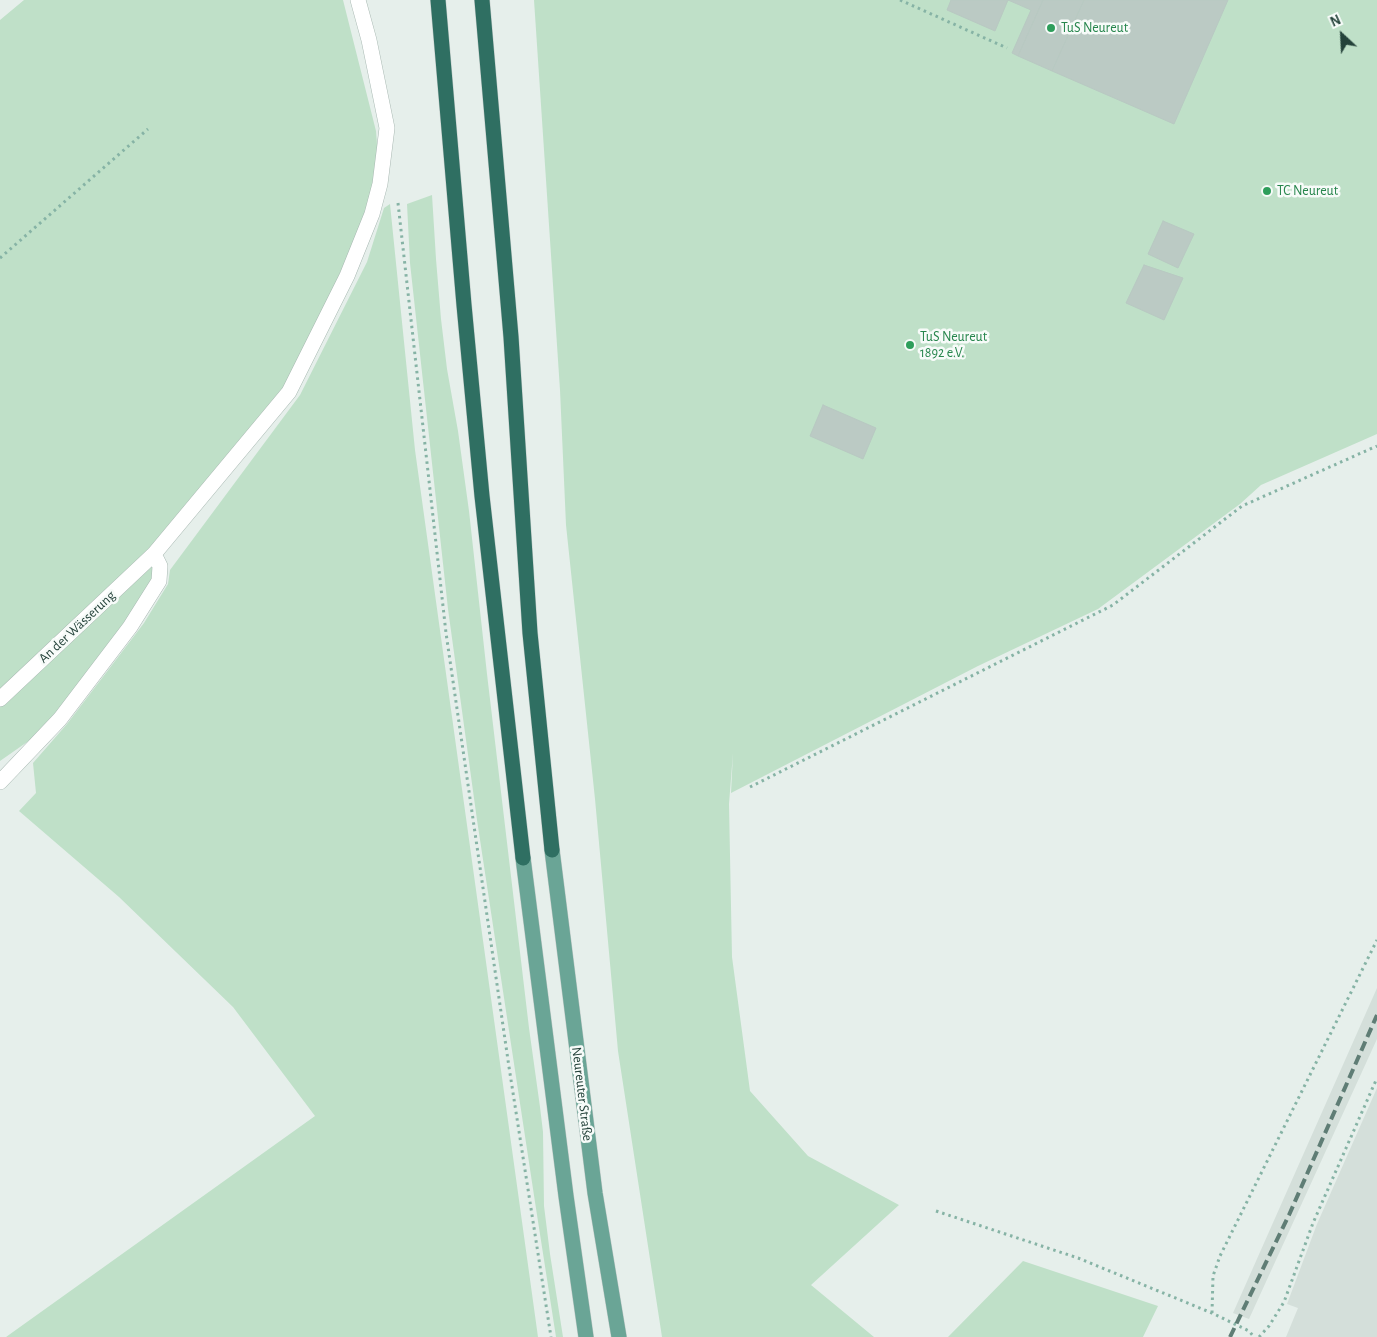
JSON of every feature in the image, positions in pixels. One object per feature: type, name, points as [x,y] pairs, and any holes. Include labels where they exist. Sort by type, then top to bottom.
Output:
[{"type":"highway","points":[[438,0],[478,458],[523,858]]},
{"type":"highway","points":[[482,0],[511,337],[530,632],[552,850]]},
{"type":"main road","name":"Neureuter Straße","points":[[552,850],[594,1184],[619,1337]]},
{"type":"main road","name":"Neureuter Straße","points":[[523,858],[586,1337]]},
{"type":"street","name":"An der Wässerung","points":[[0,699],[154,554],[289,392],[347,276],[372,214],[380,184],[386,128],[369,40],[358,0]]},
{"type":"street","points":[[0,782],[60,719],[130,627],[159,581],[160,566],[154,554]]},
{"type":"path","points":[[900,0],[1007,48]]},
{"type":"path","points":[[0,258],[148,129]]},
{"type":"path","points":[[397,197],[446,633],[508,1067],[551,1337]]},
{"type":"path","points":[[750,787],[1113,605],[1242,506],[1377,446]]},
{"type":"path","points":[[1212,1313],[1213,1276],[1220,1256],[1377,940]]},
{"type":"path","points":[[1259,1337],[1269,1326],[1284,1302],[1313,1223],[1377,1078]]},
{"type":"path","points":[[936,1211],[1078,1258],[1212,1313],[1249,1330],[1254,1337]]},
{"type":"shaded area","points":[[1377,988],[1377,1039],[1249,1319],[1233,1313]]},
{"type":"shaded area","points":[[1377,1088],[1377,1337],[1286,1337],[1298,1308],[1287,1304],[1317,1224]]},
{"type":"green space","points":[[24,0],[343,0],[376,131],[380,184],[289,392],[154,554],[159,581],[60,719],[0,761],[0,20]]},
{"type":"green space","points":[[534,0],[1377,0],[1377,434],[1261,485],[1240,504],[1098,609],[978,666],[731,793],[733,753],[729,804],[732,957],[750,1091],[808,1156],[899,1205],[811,1285],[874,1337],[662,1337],[618,1051],[595,799],[566,525],[560,390]]},
{"type":"green space","points":[[432,195],[441,319],[469,511],[529,1028],[543,1132],[544,1206],[563,1337],[556,1337],[477,820],[448,609],[410,263],[407,204]]},
{"type":"green space","points":[[390,204],[415,450],[538,1337],[6,1337],[315,1116],[233,1007],[119,897],[19,811],[36,793],[33,763],[67,724],[144,623],[168,584],[170,570],[300,395],[367,262],[384,208]]},
{"type":"green space","points":[[1023,1261],[1158,1306],[1143,1337],[948,1337]]},
{"type":"building","points":[[951,0],[1008,0],[995,31],[947,10]]},
{"type":"building","points":[[1008,0],[1043,0],[1018,56],[1012,53],[1031,10]]},
{"type":"building","name":"TuS Neureut","points":[[1043,0],[1084,0],[1052,71],[1018,56]]},
{"type":"building","points":[[1084,0],[1228,0],[1174,124],[1052,71]]},
{"type":"building","points":[[1163,221],[1194,234],[1178,268],[1148,254]]},
{"type":"building","points":[[1144,265],[1183,278],[1164,320],[1126,303]]},
{"type":"building","points":[[823,405],[876,428],[863,459],[810,436]]},
{"type":"railway","points":[[1230,1337],[1289,1215],[1377,1015]]},
{"type":"place","name":"TuS Neureut","points":[[1051,28]]},
{"type":"place","name":"TC Neureut","points":[[1267,191]]},
{"type":"place","name":"TuS Neureut 1892 e.V.","points":[[910,345]]}]
